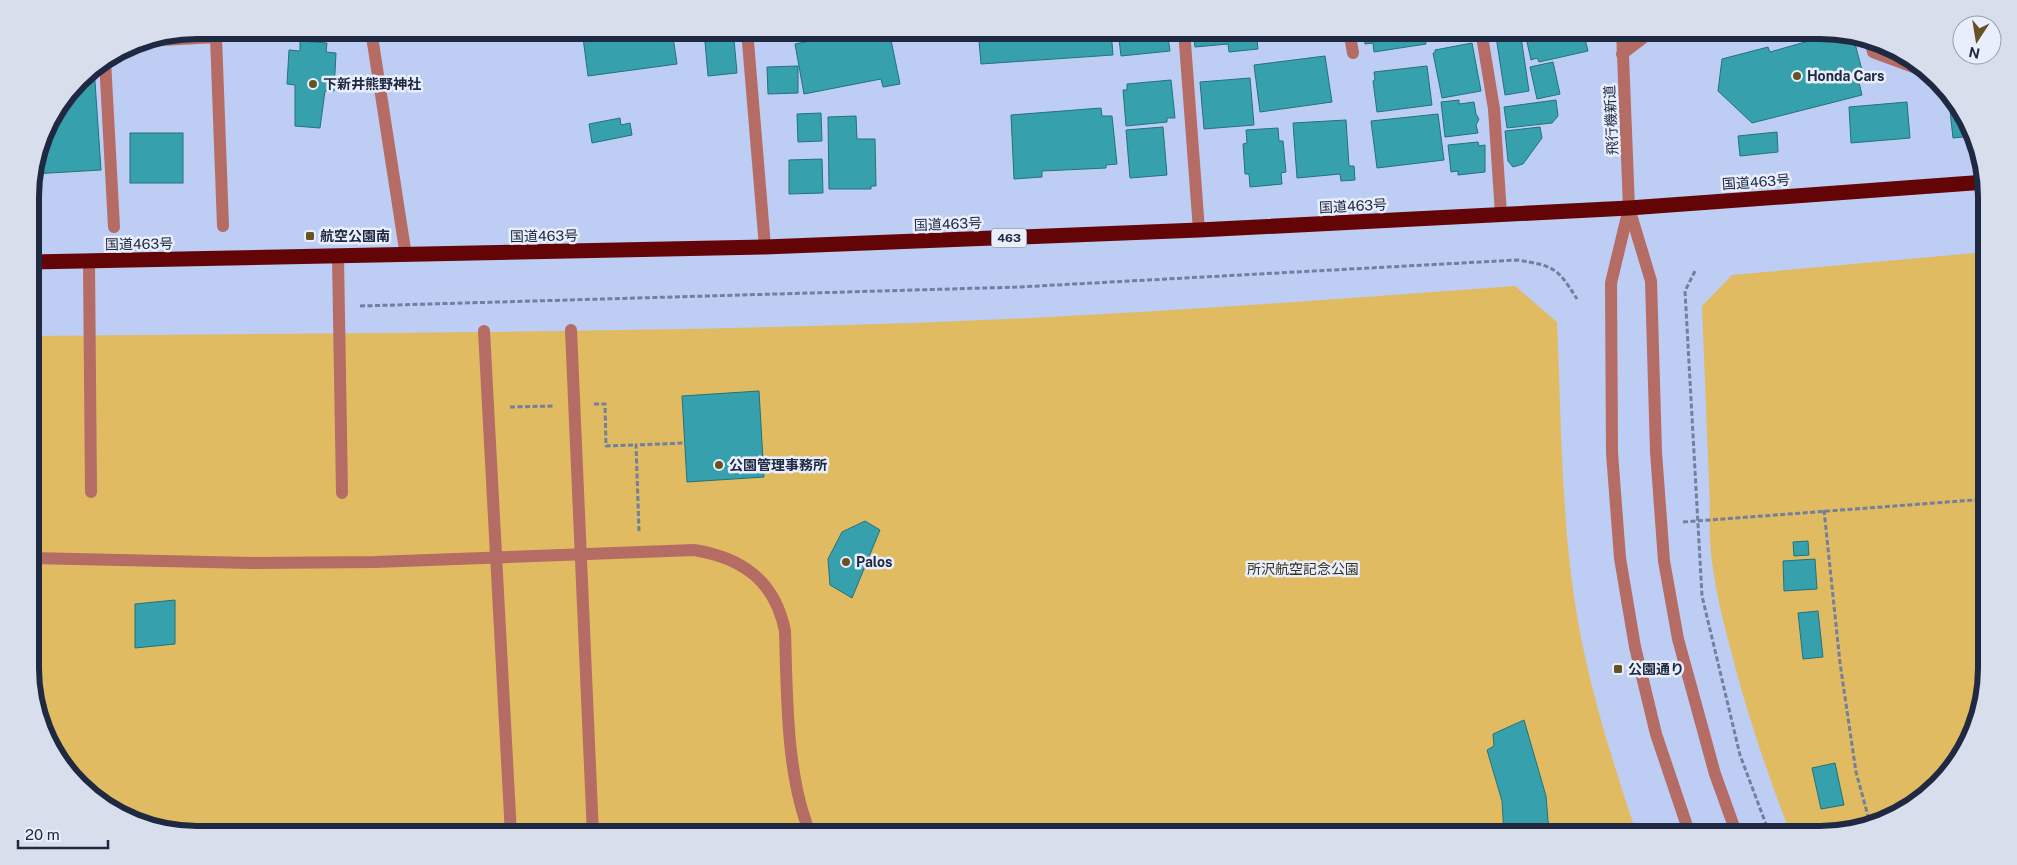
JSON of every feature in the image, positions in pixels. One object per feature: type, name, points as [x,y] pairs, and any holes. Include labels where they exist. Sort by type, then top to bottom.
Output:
[{"type":"highway","name":"国道463号","points":[[39,262],[406,256],[765,247],[1199,230],[1628,208],[1977,183]]},
{"type":"street","points":[[216,39],[223,226]]},
{"type":"street","points":[[372,39],[406,256]]},
{"type":"street","points":[[748,39],[765,247]]},
{"type":"street","points":[[1185,39],[1199,230]]},
{"type":"street","points":[[1351,39],[1353,53]]},
{"type":"street","points":[[1482,39],[1494,108],[1501,214]]},
{"type":"street","name":"飛行機新道","points":[[1622,39],[1627,133],[1628,208]]},
{"type":"street","points":[[1622,54],[1642,39]]},
{"type":"street","points":[[1872,48],[1873,52],[1907,65]]},
{"type":"street","points":[[105,68],[114,227]]},
{"type":"street","points":[[1628,208],[1651,281],[1660,524],[1664,561],[1678,640],[1715,774],[1734,826]]},
{"type":"street","points":[[1628,208],[1611,283],[1612,453],[1620,558],[1635,647],[1656,734],[1687,826]]},
{"type":"street","points":[[338,257],[342,493]]},
{"type":"street","points":[[89,262],[91,492]]},
{"type":"street","points":[[571,330],[592,826]]},
{"type":"street","points":[[484,331],[511,826]]},
{"type":"street","points":[[39,558],[262,563],[374,562],[694,550],[717,554],[737,562],[753,573],[773,598],[781,613],[785,631],[794,769],[801,814],[807,826]]},
{"type":"path","points":[[358,306],[1019,287],[1517,260],[1544,264],[1562,275],[1577,298]]},
{"type":"path","points":[[1695,271],[1684,291],[1702,596],[1740,755],[1767,826]]},
{"type":"path","points":[[639,552],[636,445],[685,443]]},
{"type":"path","points":[[1660,524],[1978,500]]},
{"type":"path","points":[[1824,510],[1840,663],[1856,772],[1869,819]]},
{"type":"green space","points":[[1978,253],[1978,669],[1973,710],[1957,748],[1946,765],[1932,780],[1917,794],[1900,805],[1862,821],[1831,826],[1788,826],[1750,718],[1726,630],[1714,578],[1710,543],[1702,306],[1732,275]]},
{"type":"green space","name":"所沢航空記念公園","points":[[1515,286],[1557,322],[1566,528],[1574,597],[1592,688],[1634,826],[186,826],[155,821],[136,814],[100,794],[71,765],[60,748],[44,710],[39,669],[39,336],[581,331],[802,326],[987,320]]},
{"type":"building","points":[[583,39],[673,39],[677,64],[588,76]]},
{"type":"building","points":[[707,39],[734,39],[737,73],[708,76],[705,42],[707,42]]},
{"type":"building","points":[[820,39],[891,39],[900,84],[883,87],[881,79],[804,94],[795,44]]},
{"type":"building","points":[[979,39],[1112,39],[1113,55],[981,64]]},
{"type":"building","points":[[1119,39],[1168,39],[1170,51],[1121,56]]},
{"type":"building","points":[[1194,39],[1257,39],[1258,49],[1229,52],[1228,44],[1195,47]]},
{"type":"building","points":[[1261,39],[1284,39],[1261,41]]},
{"type":"building","points":[[1364,39],[1425,39],[1426,44],[1374,52],[1373,43],[1365,44]]},
{"type":"building","points":[[1496,39],[1521,39],[1529,91],[1505,95]]},
{"type":"building","points":[[1526,39],[1585,39],[1588,51],[1539,62],[1537,58],[1531,60]]},
{"type":"building","points":[[1816,39],[1855,43],[1862,70],[1856,70],[1862,95],[1752,123],[1718,91],[1722,59],[1768,47],[1770,52]]},
{"type":"building","name":"下新井熊野神社","points":[[300,41],[327,43],[326,52],[336,53],[334,91],[325,91],[320,128],[295,126],[295,85],[287,84],[289,50],[300,51]]},
{"type":"building","points":[[1472,43],[1481,91],[1442,98],[1433,53],[1435,53],[1435,50]]},
{"type":"building","points":[[1325,56],[1332,102],[1260,112],[1254,65]]},
{"type":"building","points":[[1553,62],[1560,94],[1537,99],[1530,67]]},
{"type":"building","points":[[798,66],[798,93],[768,94],[767,67]]},
{"type":"building","points":[[1427,66],[1432,105],[1377,112],[1373,81],[1375,80],[1374,72]]},
{"type":"building","points":[[95,76],[101,170],[40,174],[44,155],[60,117],[71,100]]},
{"type":"building","points":[[1250,78],[1254,125],[1204,129],[1200,82]]},
{"type":"building","points":[[1171,80],[1175,118],[1167,118],[1167,122],[1126,126],[1123,90],[1127,90],[1127,84]]},
{"type":"building","points":[[1459,100],[1459,104],[1474,102],[1479,119],[1476,125],[1478,133],[1445,137],[1441,102]]},
{"type":"building","points":[[1556,100],[1558,116],[1552,123],[1507,128],[1504,107]]},
{"type":"building","points":[[1907,102],[1910,138],[1851,143],[1849,107]]},
{"type":"building","points":[[1101,108],[1102,116],[1112,116],[1117,164],[1106,165],[1106,168],[1042,171],[1042,177],[1014,179],[1011,115]]},
{"type":"building","points":[[1950,111],[1953,111],[1962,127],[1963,137],[1953,138]]},
{"type":"building","points":[[821,113],[822,141],[798,142],[797,114]]},
{"type":"building","points":[[1438,114],[1444,160],[1377,168],[1371,121]]},
{"type":"building","points":[[856,116],[857,139],[875,139],[876,186],[871,186],[871,189],[829,189],[828,117]]},
{"type":"building","points":[[620,118],[621,125],[630,123],[632,135],[592,143],[589,124]]},
{"type":"building","points":[[1346,120],[1349,166],[1354,166],[1355,180],[1341,181],[1340,174],[1297,178],[1293,123]]},
{"type":"building","points":[[1163,127],[1167,175],[1130,178],[1126,130]]},
{"type":"building","points":[[1540,127],[1542,138],[1523,164],[1513,167],[1508,161],[1505,131]]},
{"type":"building","points":[[1278,128],[1279,141],[1283,141],[1286,172],[1281,173],[1282,184],[1250,187],[1249,174],[1245,174],[1243,144],[1247,143],[1246,130]]},
{"type":"building","points":[[1777,132],[1778,152],[1740,156],[1738,136]]},
{"type":"building","points":[[130,133],[183,133],[183,183],[130,183]]},
{"type":"building","points":[[1478,142],[1479,146],[1485,145],[1485,172],[1458,175],[1458,171],[1451,172],[1448,145]]},
{"type":"building","points":[[822,159],[823,193],[789,194],[789,160]]},
{"type":"building","points":[[759,391],[764,477],[687,482],[682,396]]},
{"type":"building","points":[[865,521],[880,530],[852,598],[830,585],[828,559],[842,532]]},
{"type":"building","points":[[1808,541],[1809,555],[1794,556],[1793,542]]},
{"type":"building","points":[[1815,559],[1817,589],[1784,591],[1783,561]]},
{"type":"building","points":[[175,600],[175,644],[135,648],[135,604]]},
{"type":"building","points":[[1818,611],[1823,657],[1803,659],[1798,613]]},
{"type":"building","points":[[1524,720],[1546,796],[1548,826],[1503,826],[1502,801],[1487,750],[1494,746],[1493,734]]},
{"type":"building","points":[[1835,763],[1844,805],[1821,809],[1812,768]]},
{"type":"place","name":"Honda Cars","points":[[1797,76]]},
{"type":"place","name":"下新井熊野神社","points":[[313,84]]},
{"type":"place","name":"航空公園南","points":[[310,236]]},
{"type":"place","name":"公園管理事務所","points":[[719,465]]},
{"type":"place","name":"Palos","points":[[846,562]]},
{"type":"place","name":"公園通り","points":[[1618,669]]}]
